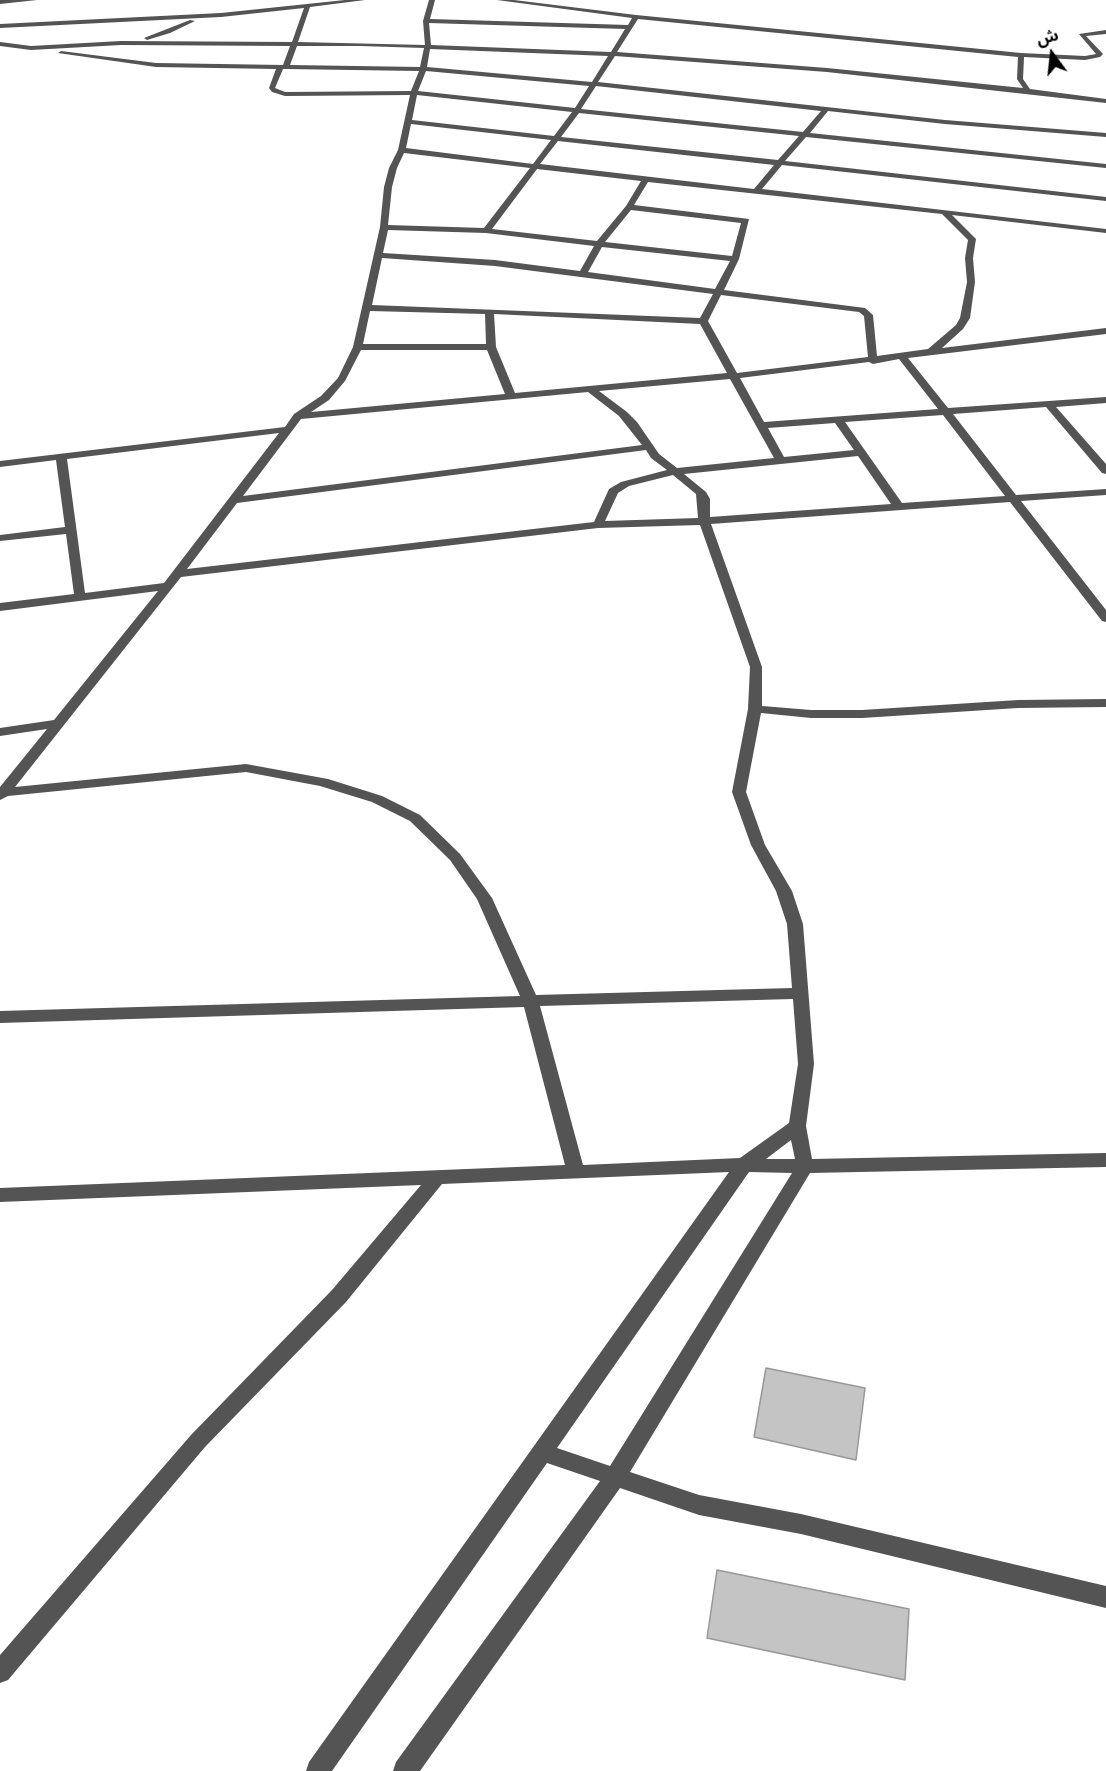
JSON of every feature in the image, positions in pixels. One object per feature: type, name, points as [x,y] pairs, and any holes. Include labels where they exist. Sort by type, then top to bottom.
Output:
[{"type":"street","points":[[0,2],[33,0]]},
{"type":"street","points":[[0,26],[242,14],[362,0]]},
{"type":"street","points":[[2,794],[168,586],[298,416],[325,398],[342,379],[358,347],[384,227],[388,187],[393,168],[402,150],[414,93],[423,69],[428,45],[426,21],[432,0]]},
{"type":"street","points":[[500,0],[552,2],[636,17],[1021,55],[1085,58],[1098,56],[1100,54],[1081,35],[1106,32]]},
{"type":"street","points":[[242,14],[271,2]]},
{"type":"street","points":[[185,16],[207,7]]},
{"type":"street","points":[[308,7],[272,88],[278,92],[414,93],[1106,166]]},
{"type":"street","points":[[121,43],[168,32],[189,22],[220,15]]},
{"type":"street","points":[[486,231],[577,110],[615,54],[628,27],[636,17]]},
{"type":"street","points":[[426,21],[628,27]]},
{"type":"street","points":[[31,48],[121,43],[293,43],[428,45],[615,54],[769,65],[1106,101]]},
{"type":"street","points":[[0,44],[140,64],[423,69],[595,84],[945,122],[1106,135]]},
{"type":"street","points":[[1021,55],[1020,79],[1028,91]]},
{"type":"street","points":[[756,191],[827,108]]},
{"type":"street","points":[[409,122],[555,140],[1106,199]]},
{"type":"street","points":[[402,150],[1106,231]]},
{"type":"street","points":[[583,273],[600,243],[629,207],[646,179]]},
{"type":"street","points":[[629,207],[746,221],[735,259],[703,321]]},
{"type":"street","points":[[929,354],[960,327],[965,318],[971,282],[969,258],[972,239],[944,212]]},
{"type":"street","points":[[384,227],[486,231],[735,259]]},
{"type":"street","points":[[378,255],[449,259],[583,273],[862,310],[868,315],[873,360]]},
{"type":"street","points":[[366,308],[703,321]]},
{"type":"street","points":[[489,311],[490,347],[511,396]]},
{"type":"street","points":[[703,321],[781,461]]},
{"type":"street","points":[[298,416],[732,376],[1106,331]]},
{"type":"street","points":[[358,347],[490,347]]},
{"type":"street","points":[[903,357],[1106,618]]},
{"type":"street","points":[[405,1771],[615,1477],[805,1166],[797,1126],[806,1064],[795,924],[783,891],[758,845],[739,792],[755,709],[756,667],[704,521],[704,499],[701,492],[655,456],[628,418],[588,388]]},
{"type":"street","points":[[761,425],[1106,400]]},
{"type":"street","points":[[1048,404],[1106,471]]},
{"type":"street","points":[[839,421],[899,507]]},
{"type":"street","points":[[0,464],[290,429]]},
{"type":"street","points":[[235,500],[648,447]]},
{"type":"street","points":[[598,525],[616,488],[677,471],[860,453]]},
{"type":"street","points":[[61,457],[80,597]]},
{"type":"street","points":[[177,574],[598,525],[704,521],[1106,492]]},
{"type":"street","points":[[0,538],[70,530]]},
{"type":"street","points":[[0,607],[168,586]]},
{"type":"street","points":[[755,709],[811,714],[862,714],[1006,705],[1106,703]]},
{"type":"street","points":[[0,732],[58,723]]},
{"type":"street","points":[[2,794],[246,768],[323,782],[377,799],[415,818],[455,857],[484,898],[531,1002],[576,1173]]},
{"type":"street","points":[[0,1017],[801,993]]},
{"type":"street","points":[[318,1771],[744,1165],[797,1126]]},
{"type":"street","points":[[0,1195],[744,1165],[805,1166],[1106,1160]]},
{"type":"street","points":[[0,1672],[198,1441],[339,1296],[437,1178]]},
{"type":"street","points":[[542,1452],[699,1505],[801,1524],[1106,1598]]},
{"type":"building","points":[[766,1368],[865,1388],[856,1460],[754,1437]]},
{"type":"building","points":[[717,1570],[909,1609],[905,1680],[707,1638]]}]
